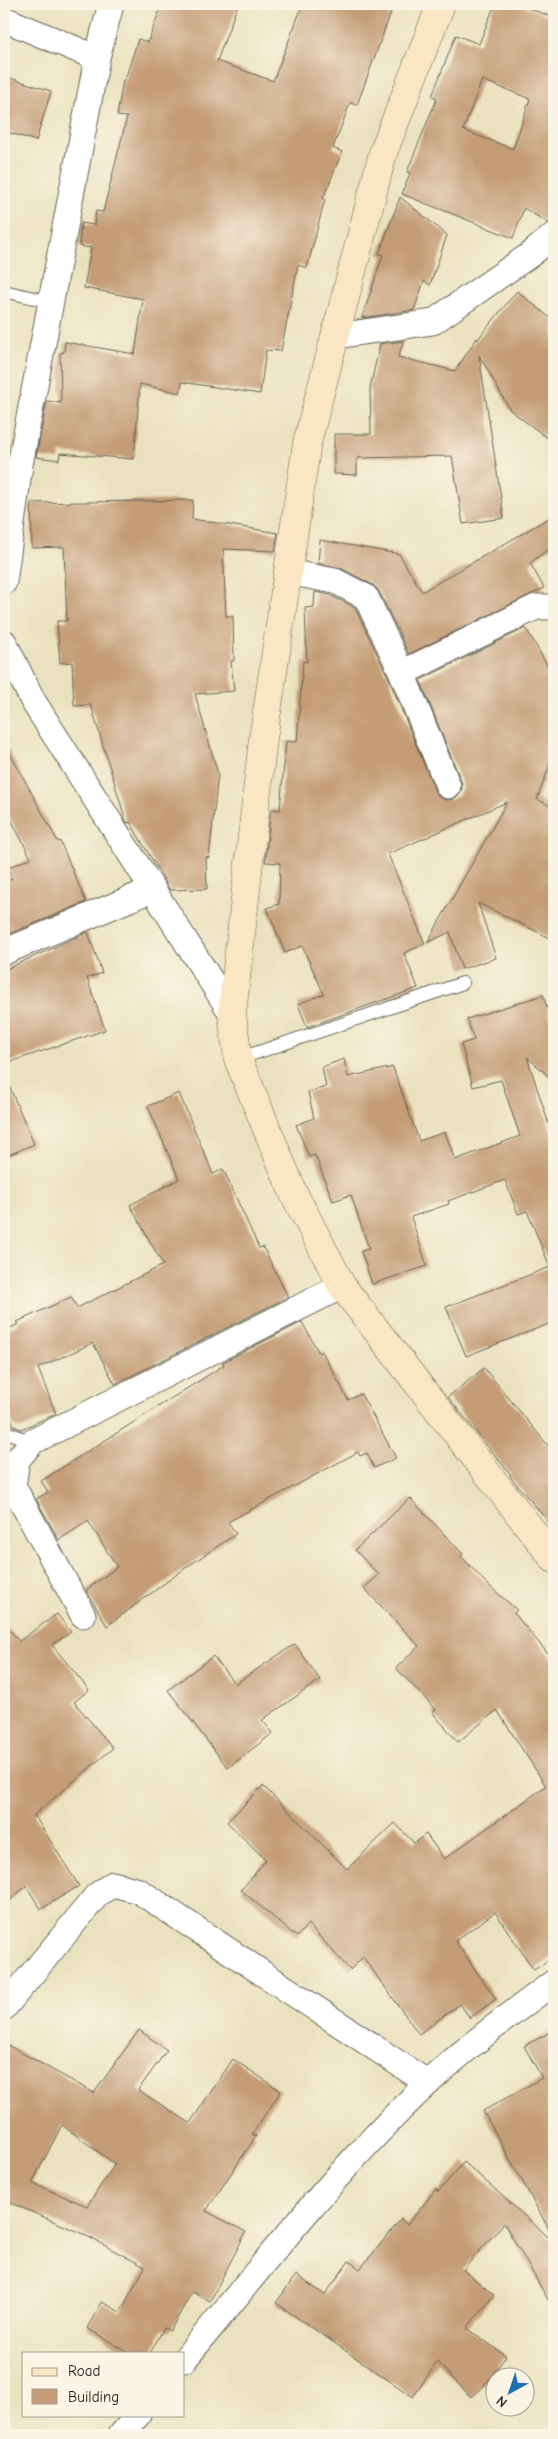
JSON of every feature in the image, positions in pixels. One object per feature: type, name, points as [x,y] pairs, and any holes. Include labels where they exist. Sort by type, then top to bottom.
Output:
[{"type":"street","points":[[4,582],[20,465],[96,58],[111,4]]},
{"type":"street","points":[[441,4],[383,153],[307,444],[263,739],[232,1014],[238,1059],[293,1192],[342,1286],[554,1558]]},
{"type":"street","points":[[4,19],[96,58]]},
{"type":"street","points":[[336,336],[434,322],[531,254],[554,235]]},
{"type":"street","points":[[287,572],[335,581],[366,597],[402,673],[448,786]]},
{"type":"street","points":[[402,673],[536,607],[554,607]]},
{"type":"street","points":[[4,642],[33,701],[232,1014]]},
{"type":"street","points":[[4,952],[153,889]]},
{"type":"street","points":[[83,1616],[14,1486],[17,1460],[32,1442],[342,1286]]},
{"type":"street","points":[[4,2008],[97,1895],[113,1884],[139,1891],[428,2083]]},
{"type":"street","points":[[185,2359],[363,2148],[428,2083],[506,2018],[554,1982]]},
{"type":"street","points":[[121,2435],[137,2416]]},
{"type":"lane","points":[[4,291],[51,302]]},
{"type":"lane","points":[[238,1059],[463,983]]},
{"type":"lane","points":[[4,1431],[32,1442]]},
{"type":"building","points":[[162,4],[238,4],[217,61],[273,81],[303,4],[394,4],[357,105],[350,103],[333,148],[342,152],[323,199],[325,199],[307,268],[298,265],[281,351],[266,350],[260,394],[182,382],[180,393],[140,384],[134,459],[60,453],[59,460],[36,457],[47,401],[61,403],[60,353],[64,352],[65,342],[135,354],[143,299],[84,288],[91,248],[79,246],[81,223],[94,225],[96,211],[103,212],[127,117],[117,116],[123,80],[125,80],[138,39],[148,42]]},
{"type":"building","points":[[495,4],[518,4],[554,18],[552,40],[554,40],[554,221],[548,223],[524,208],[513,238],[402,194],[410,173],[407,172],[437,98],[432,96],[456,35],[479,44]],"holes":[[[482,80],[530,99],[513,149],[463,130]]]},
{"type":"building","points":[[4,76],[51,91],[36,141],[4,131]]},
{"type":"building","points":[[400,197],[447,235],[430,285],[424,281],[414,310],[362,318],[383,255],[379,254]]},
{"type":"building","points":[[517,291],[554,321],[554,443],[510,410],[479,355],[504,518],[463,524],[452,456],[357,458],[357,475],[334,474],[334,434],[371,434],[370,388],[380,344],[404,341],[398,357],[455,371],[477,338],[477,340]]},
{"type":"building","points":[[193,500],[192,519],[278,533],[275,551],[223,549],[226,616],[233,616],[234,661],[231,661],[234,691],[195,694],[218,774],[209,858],[206,857],[207,889],[170,890],[130,822],[127,823],[91,705],[74,706],[72,662],[60,663],[57,621],[67,621],[64,547],[32,548],[31,503]]},
{"type":"building","points":[[554,515],[554,545],[530,563],[544,588],[409,654],[379,591],[373,585],[341,568],[318,563],[320,540],[399,554],[422,592]]},
{"type":"building","points":[[315,592],[330,595],[355,608],[389,679],[435,791],[439,797],[446,800],[453,799],[459,795],[462,788],[461,781],[420,680],[526,628],[554,677],[554,754],[537,799],[554,808],[554,940],[478,903],[496,958],[462,969],[450,932],[427,943],[507,802],[388,854],[425,944],[404,953],[418,988],[307,1027],[298,1004],[324,994],[302,946],[285,953],[267,908],[279,904],[280,863],[265,862],[271,809],[280,810],[286,741],[297,742],[303,661],[307,662],[305,608],[314,607]]},
{"type":"building","points":[[4,742],[58,842],[60,841],[86,902],[4,936],[4,882],[12,879],[7,868],[31,858],[4,806]]},
{"type":"building","points":[[88,932],[102,973],[87,978],[105,1030],[4,1064],[4,970]]},
{"type":"building","points":[[543,995],[554,1030],[554,1081],[527,1057],[554,1140],[554,1322],[466,1356],[446,1307],[550,1267],[527,1211],[518,1214],[505,1180],[448,1201],[449,1204],[411,1217],[427,1266],[372,1284],[361,1251],[369,1249],[351,1195],[333,1201],[315,1155],[309,1157],[296,1125],[314,1118],[308,1092],[326,1087],[322,1067],[344,1059],[348,1077],[393,1067],[419,1141],[445,1132],[455,1160],[520,1136],[501,1080],[473,1087],[461,1044],[474,1040],[467,1019]]},
{"type":"building","points":[[4,1074],[34,1144],[4,1157]]},
{"type":"building","points":[[179,1093],[213,1174],[223,1169],[259,1248],[263,1247],[288,1297],[115,1384],[93,1343],[38,1368],[56,1414],[21,1429],[14,1426],[4,1402],[4,1331],[19,1324],[17,1322],[71,1297],[77,1308],[163,1265],[130,1205],[179,1179],[148,1106]]},
{"type":"building","points":[[302,1322],[319,1353],[322,1351],[348,1400],[361,1394],[396,1458],[374,1468],[367,1453],[360,1456],[358,1452],[228,1522],[236,1534],[188,1566],[107,1626],[86,1590],[117,1567],[88,1521],[59,1540],[36,1499],[48,1492],[41,1481],[224,1365],[223,1362]]},
{"type":"building","points":[[484,1368],[554,1453],[554,1528],[517,1485],[448,1397]]},
{"type":"building","points":[[410,1498],[463,1554],[461,1556],[486,1583],[517,1610],[514,1613],[554,1661],[554,1956],[534,1970],[495,1912],[455,1941],[496,1999],[470,2018],[460,2004],[419,2034],[363,1957],[350,1970],[308,1924],[297,1937],[241,1890],[266,1860],[227,1822],[263,1786],[347,1869],[395,1823],[414,1843],[426,1834],[444,1859],[546,1786],[497,1710],[458,1742],[432,1712],[436,1710],[396,1668],[419,1646],[364,1588],[379,1575],[355,1550]]},
{"type":"building","points":[[57,1614],[71,1632],[52,1645],[89,1690],[74,1702],[113,1748],[34,1815],[79,1886],[41,1909],[26,1886],[4,1906],[4,1623],[19,1641]]},
{"type":"building","points":[[295,1644],[320,1680],[262,1720],[273,1733],[228,1768],[168,1690],[213,1656],[235,1684]]},
{"type":"building","points":[[139,2030],[167,2050],[138,2090],[190,2123],[233,2059],[281,2091],[252,2134],[256,2136],[206,2211],[246,2232],[210,2301],[192,2292],[170,2331],[164,2328],[151,2352],[127,2352],[87,2328],[102,2302],[120,2312],[145,2267],[81,2233],[4,2200],[4,2043],[94,2093]],"holes":[[[62,2125],[115,2164],[87,2206],[32,2183]]]},
{"type":"building","points":[[554,2030],[554,2238],[483,2111],[542,2078],[524,2046]]},
{"type":"building","points":[[464,2162],[554,2242],[554,2310],[504,2223],[463,2270],[494,2295],[467,2328],[506,2356],[499,2366],[486,2366],[486,2383],[471,2397],[437,2362],[413,2397],[276,2303],[296,2275],[325,2295],[349,2261],[360,2269],[401,2219],[407,2225],[436,2189],[438,2192]]}]
